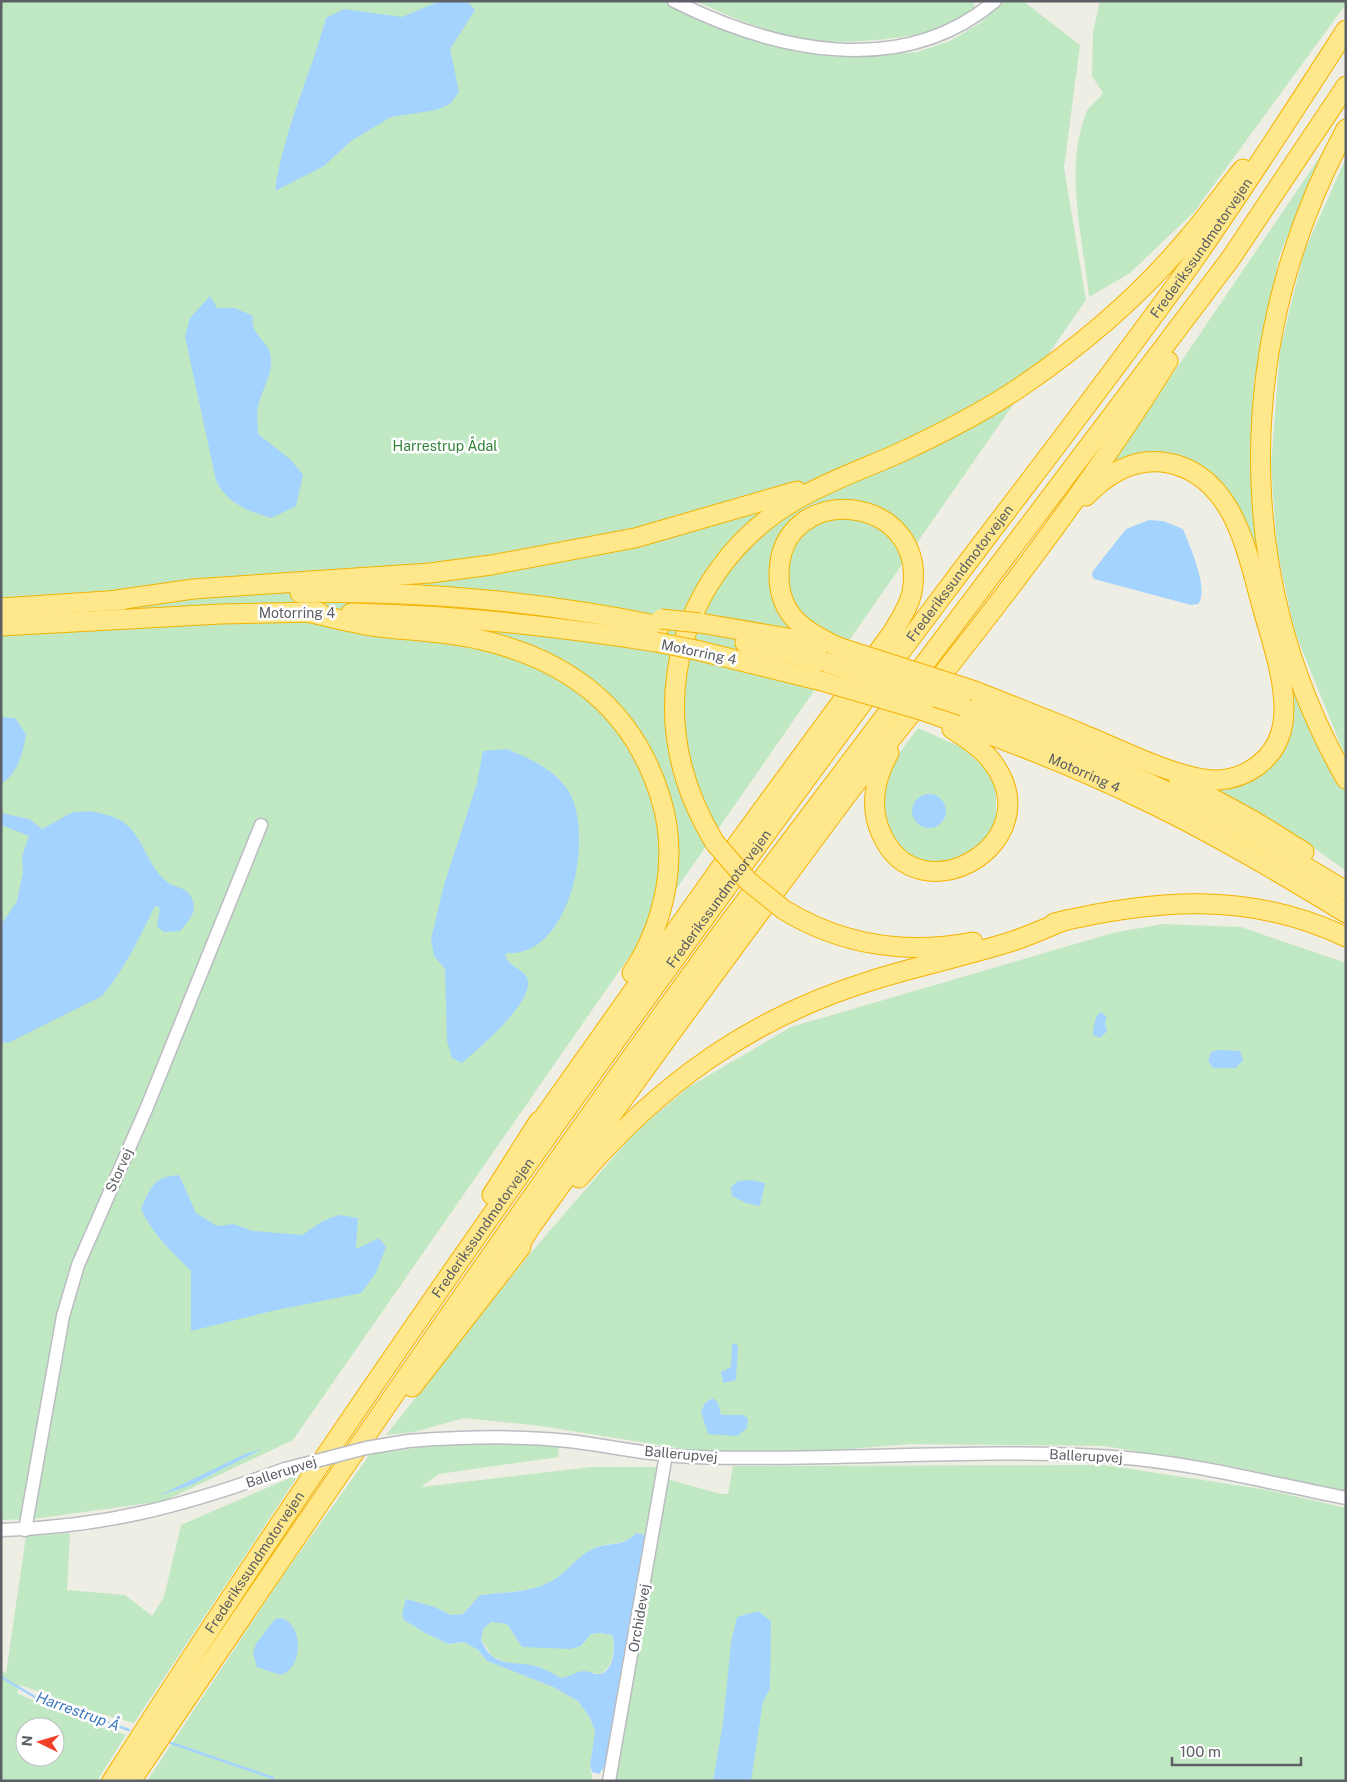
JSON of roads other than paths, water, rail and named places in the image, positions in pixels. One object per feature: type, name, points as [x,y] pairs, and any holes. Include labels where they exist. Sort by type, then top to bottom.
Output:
[{"type":"highway","name":"Frederikssundmotorvejen","points":[[112,1781],[218,1616],[442,1286],[710,911],[944,593],[1149,322],[1242,190],[1346,30]]},
{"type":"highway","points":[[110,601],[193,589],[430,573],[540,557],[673,528],[834,480],[894,455],[979,412],[1045,370],[1095,331],[1146,284],[1189,237],[1318,74]]},
{"type":"highway","name":"Frederikssundmotorvejen","points":[[131,1781],[321,1498],[512,1224],[716,940],[1231,258],[1346,86]]},
{"type":"highway","points":[[1346,129],[1318,184],[1286,272],[1265,368],[1259,464],[1268,566],[1280,616],[1294,666],[1311,711],[1346,779]]},
{"type":"highway","points":[[917,714],[954,718],[993,762],[1004,786],[1007,800],[1001,832],[984,855],[971,864],[954,870],[938,872],[921,869],[907,863],[891,850],[877,826],[874,807],[876,784],[883,764],[917,714],[1034,555],[1143,400],[1231,258]]},
{"type":"highway","points":[[442,1286],[500,1181],[534,1131],[738,843],[892,634],[904,612],[912,594],[913,573],[910,555],[903,539],[890,524],[872,513],[855,508],[836,508],[820,512],[805,521],[792,535],[783,550],[779,567],[779,585],[784,602],[792,616],[802,627],[838,647],[975,691],[1129,754],[1192,776],[1220,780],[1238,776],[1253,769],[1271,753],[1278,739],[1284,713],[1278,670],[1250,566],[1234,519],[1216,490],[1193,472],[1169,463],[1140,463],[1120,470],[1094,488],[1034,555]]},
{"type":"highway","points":[[834,480],[778,511],[756,527],[739,545],[707,587],[683,639],[674,690],[676,746],[691,798],[715,843],[748,881],[784,910],[827,932],[860,942],[897,947],[932,947],[964,944],[1066,920],[1129,908],[1170,903],[1246,907],[1286,915],[1327,928],[1346,937]]},
{"type":"highway","name":"Motorring 4","points":[[1,608],[110,601],[306,593],[390,595],[480,600],[636,621],[659,629]]},
{"type":"highway","points":[[306,612],[378,627],[480,640],[548,662],[580,683],[622,720],[640,747],[654,777],[665,811],[668,840],[668,874],[664,901],[656,928],[641,960],[555,1091],[534,1131]]},
{"type":"highway","name":"Motorring 4","points":[[1,626],[211,614],[390,613],[478,618],[578,630],[659,629],[698,635],[828,664],[1052,759],[1145,800],[1214,835],[1346,913]]},
{"type":"highway","points":[[698,635],[838,647]]},
{"type":"highway","name":"Motorring 4","points":[[698,635],[818,680],[917,714]]},
{"type":"highway","points":[[513,1255],[542,1211],[705,985],[874,761],[917,714]]},
{"type":"highway","name":"Motorring 4","points":[[954,718],[1058,743],[1224,820],[1346,891]]},
{"type":"highway","points":[[1129,754],[1262,825],[1346,882]]},
{"type":"highway","points":[[321,1498],[358,1459],[513,1255],[603,1151],[670,1086],[740,1039],[810,1003],[869,981],[1014,941],[1066,920]]},
{"type":"street","points":[[674,1],[732,27],[772,39],[839,50],[905,45],[929,40],[976,17],[995,1]]},
{"type":"street","name":"Storvej","points":[[25,1530],[63,1316],[78,1266],[147,1107],[261,825]]},
{"type":"street","name":"Ballerupvej","points":[[1,1530],[25,1530],[84,1524],[138,1515],[233,1488],[325,1457],[408,1441],[463,1437],[529,1438],[567,1441],[666,1455],[730,1458],[987,1453],[1115,1457],[1192,1467],[1346,1498]]},
{"type":"street","name":"Orchidevej","points":[[609,1781],[666,1455]]},
{"type":"water","points":[[440,1],[467,1],[475,10],[450,49],[459,92],[450,104],[436,110],[391,117],[351,141],[324,166],[275,191],[290,126],[326,18],[344,9],[402,17]]},
{"type":"water","points":[[210,296],[217,308],[235,308],[253,316],[253,327],[270,353],[271,367],[257,409],[258,434],[291,460],[303,475],[296,506],[271,518],[239,505],[226,495],[216,480],[185,337],[190,318]]},
{"type":"water","points":[[1149,520],[1163,521],[1183,529],[1194,556],[1202,589],[1198,604],[1191,605],[1094,579],[1093,571],[1126,529]]},
{"type":"water","points":[[1,717],[15,718],[26,734],[16,768],[1,784]]},
{"type":"water","points":[[507,749],[549,771],[564,784],[569,792],[576,812],[579,837],[577,864],[571,891],[561,916],[547,936],[529,949],[507,953],[505,956],[510,963],[527,977],[527,991],[521,1002],[513,1014],[462,1063],[452,1058],[447,1041],[445,969],[434,956],[431,939],[444,885],[477,783],[483,751]]},
{"type":"water","points":[[929,794],[936,795],[941,799],[945,804],[945,818],[941,823],[936,827],[929,828],[922,827],[917,823],[913,818],[912,811],[913,804],[917,799],[922,795]]},
{"type":"water","points":[[91,811],[114,817],[127,825],[138,838],[160,875],[170,884],[188,892],[193,901],[194,910],[180,931],[164,932],[157,927],[160,908],[155,906],[124,964],[102,996],[8,1043],[1,1042],[1,925],[17,901],[23,872],[22,856],[29,836],[1,825],[1,813],[29,819],[42,829],[73,812]]},
{"type":"water","points":[[1101,1012],[1107,1017],[1105,1023],[1107,1031],[1100,1038],[1093,1035],[1093,1032],[1096,1019]]},
{"type":"water","points":[[1218,1050],[1240,1051],[1243,1060],[1236,1068],[1213,1068],[1208,1061],[1211,1052]]},
{"type":"water","points":[[179,1175],[196,1213],[217,1226],[234,1224],[253,1231],[302,1235],[323,1221],[339,1215],[358,1218],[356,1249],[379,1238],[386,1247],[376,1273],[361,1293],[272,1311],[191,1331],[191,1271],[157,1235],[141,1209],[154,1184],[164,1178]]},
{"type":"water","points":[[751,1180],[765,1183],[760,1206],[746,1203],[732,1196],[731,1187],[738,1181]]},
{"type":"water","points":[[735,1343],[738,1346],[736,1380],[723,1383],[721,1372],[731,1367],[732,1345]]},
{"type":"water","points":[[713,1398],[718,1403],[721,1415],[744,1415],[748,1419],[747,1428],[737,1436],[708,1434],[701,1412],[705,1403]]},
{"type":"water","points":[[264,1448],[191,1485],[158,1496],[245,1454]]},
{"type":"water","points":[[636,1533],[645,1535],[605,1766],[599,1774],[592,1772],[590,1766],[595,1731],[590,1718],[578,1701],[553,1687],[487,1661],[478,1650],[464,1642],[448,1644],[404,1620],[402,1614],[406,1599],[435,1607],[451,1615],[463,1614],[480,1595],[520,1591],[540,1586],[558,1577],[581,1556],[591,1550],[622,1542]],"holes":[[[491,1622],[507,1624],[522,1647],[570,1649],[581,1646],[591,1634],[612,1635],[614,1645],[613,1658],[605,1672],[600,1674],[581,1671],[561,1678],[539,1667],[499,1660],[492,1656],[481,1640],[483,1629]]]},
{"type":"water","points":[[758,1611],[771,1621],[770,1689],[763,1701],[751,1781],[713,1781],[723,1723],[731,1643],[737,1617]]},
{"type":"water","points":[[281,1618],[292,1626],[296,1633],[298,1648],[294,1663],[288,1671],[280,1675],[257,1667],[253,1653],[256,1644],[275,1619]]},
{"type":"waterway","name":"Harrestrup Å","points":[[1,1677],[35,1697],[129,1730]]},
{"type":"waterway","name":"Harrestrup Å","points":[[171,1743],[273,1778]]},
{"type":"park label","name":"Harrestrup Ådal","points":[[445,446]]}]
